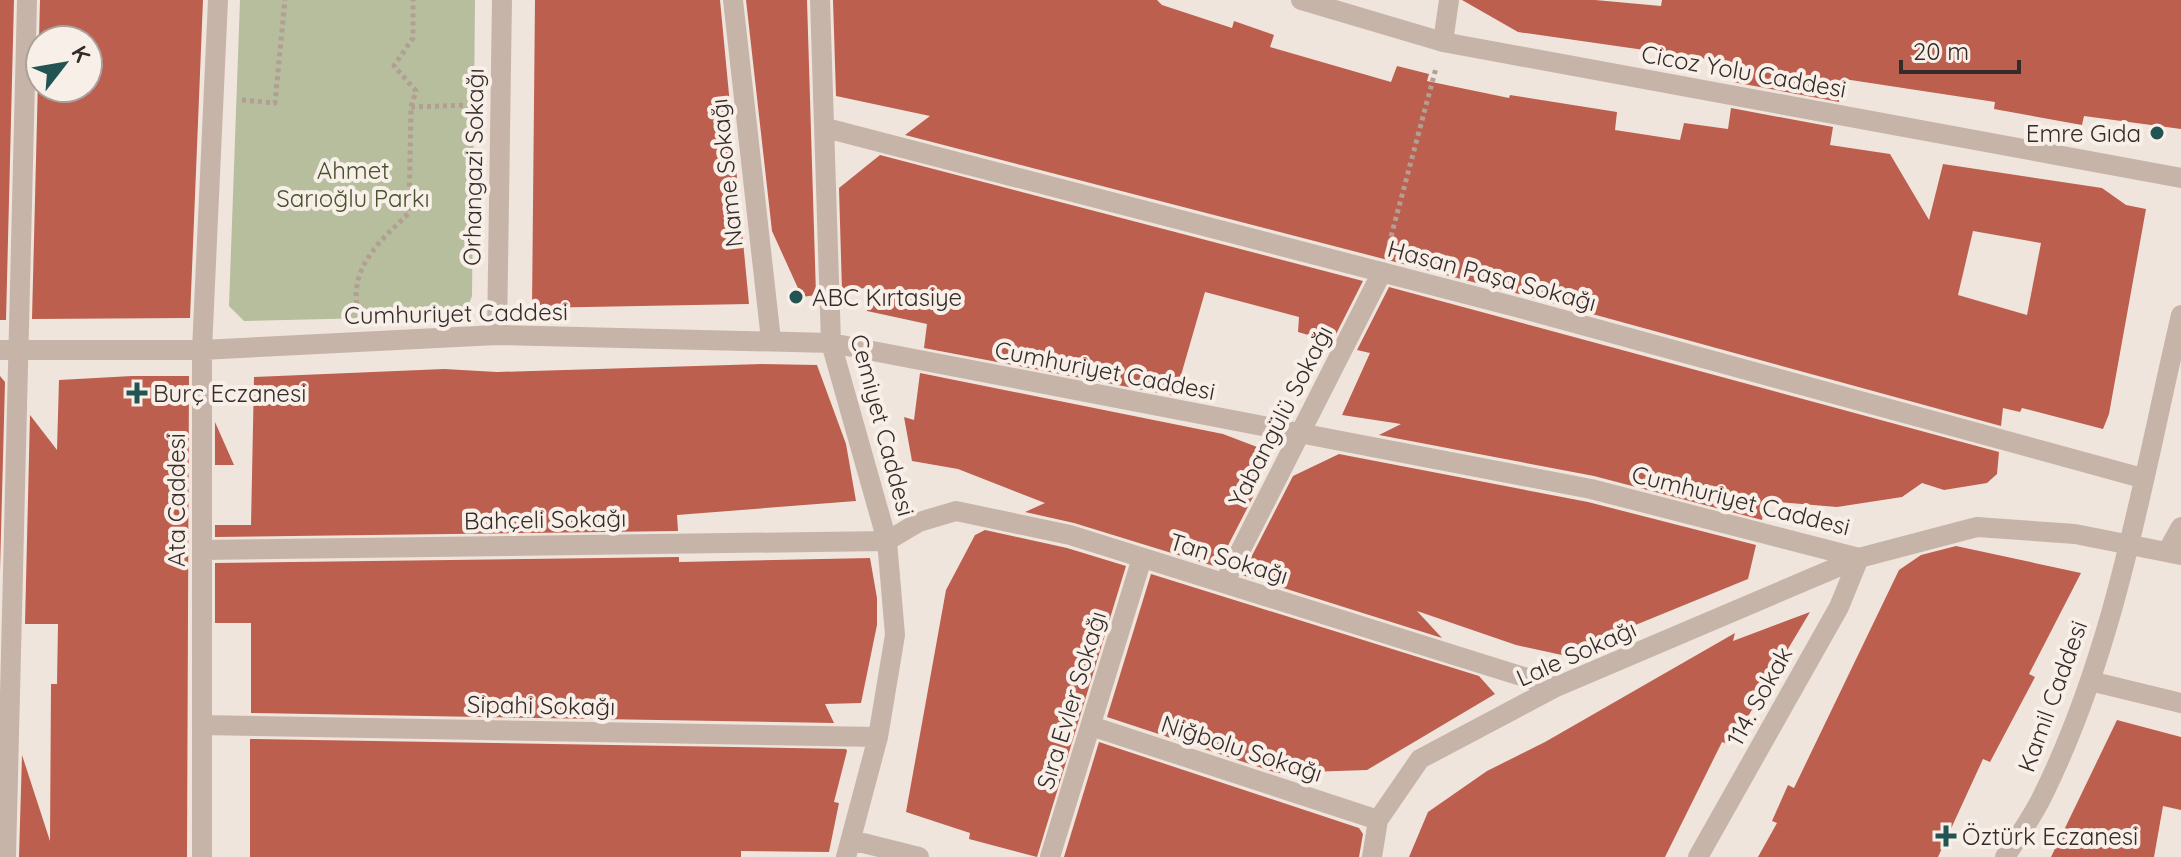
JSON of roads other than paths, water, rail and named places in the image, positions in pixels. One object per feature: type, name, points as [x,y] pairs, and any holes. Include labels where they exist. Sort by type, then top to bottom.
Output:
[{"type":"street","points":[[6,857],[10,350],[27,0]]},
{"type":"street","name":"Ata Caddesi","points":[[202,857],[202,350],[218,0]]},
{"type":"street","name":"Orhangazi Sokağı","points":[[497,335],[502,0]]},
{"type":"street","name":"Name Sokağı","points":[[733,0],[771,340]]},
{"type":"street","name":"Cemiyet Caddesi","points":[[820,0],[831,343],[887,541],[895,635],[878,737],[849,849]]},
{"type":"street","name":"Cicoz Yolu Caddesi","points":[[1301,0],[1443,42],[2181,178]]},
{"type":"street","points":[[1443,42],[1449,0]]},
{"type":"street","name":"Hasan Paşa Sokağı","points":[[826,128],[1382,272],[2142,478]]},
{"type":"street","name":"Yabangülü Sokağı","points":[[1224,583],[1382,272]]},
{"type":"street","name":"Kamil Caddesi","points":[[2005,857],[2043,796],[2090,681],[2129,546],[2181,315]]},
{"type":"street","name":"Cumhuriyet Caddesi","points":[[10,350],[202,350],[497,335],[831,343],[1591,489],[1859,558],[1977,527],[2075,534],[2174,553]]},
{"type":"street","name":"Tan Sokağı","points":[[887,541],[919,522],[956,511],[1070,535],[1556,687]]},
{"type":"street","points":[[2174,553],[2181,527]]},
{"type":"street","name":"Bahçeli Sokağı","points":[[203,550],[887,541]]},
{"type":"street","name":"Sıra Evler Sokağı","points":[[1050,857],[1142,558]]},
{"type":"street","name":"Lale Sokağı","points":[[1372,857],[1378,820],[1420,759],[1556,687],[1859,558]]},
{"type":"street","name":"114. Sokak","points":[[1698,857],[1839,607],[1859,558]]},
{"type":"street","points":[[2090,681],[2181,703]]},
{"type":"street","name":"Sipahi Sokağı","points":[[202,725],[878,737]]},
{"type":"street","name":"Niğbolu Sokağı","points":[[1091,726],[1378,820]]},
{"type":"street","points":[[849,849],[919,857]]},
{"type":"place","name":"Emre Gıda","points":[[2157,133]]},
{"type":"place","name":"ABC Kırtasiye","points":[[796,297]]},
{"type":"place","name":"Burç Eczanesi","points":[[137,393]]},
{"type":"place","name":"Öztürk Eczanesi","points":[[1946,836]]},
{"type":"park label","name":"Ahmet Sarıoğlu Parkı","points":[[353,184]]}]
